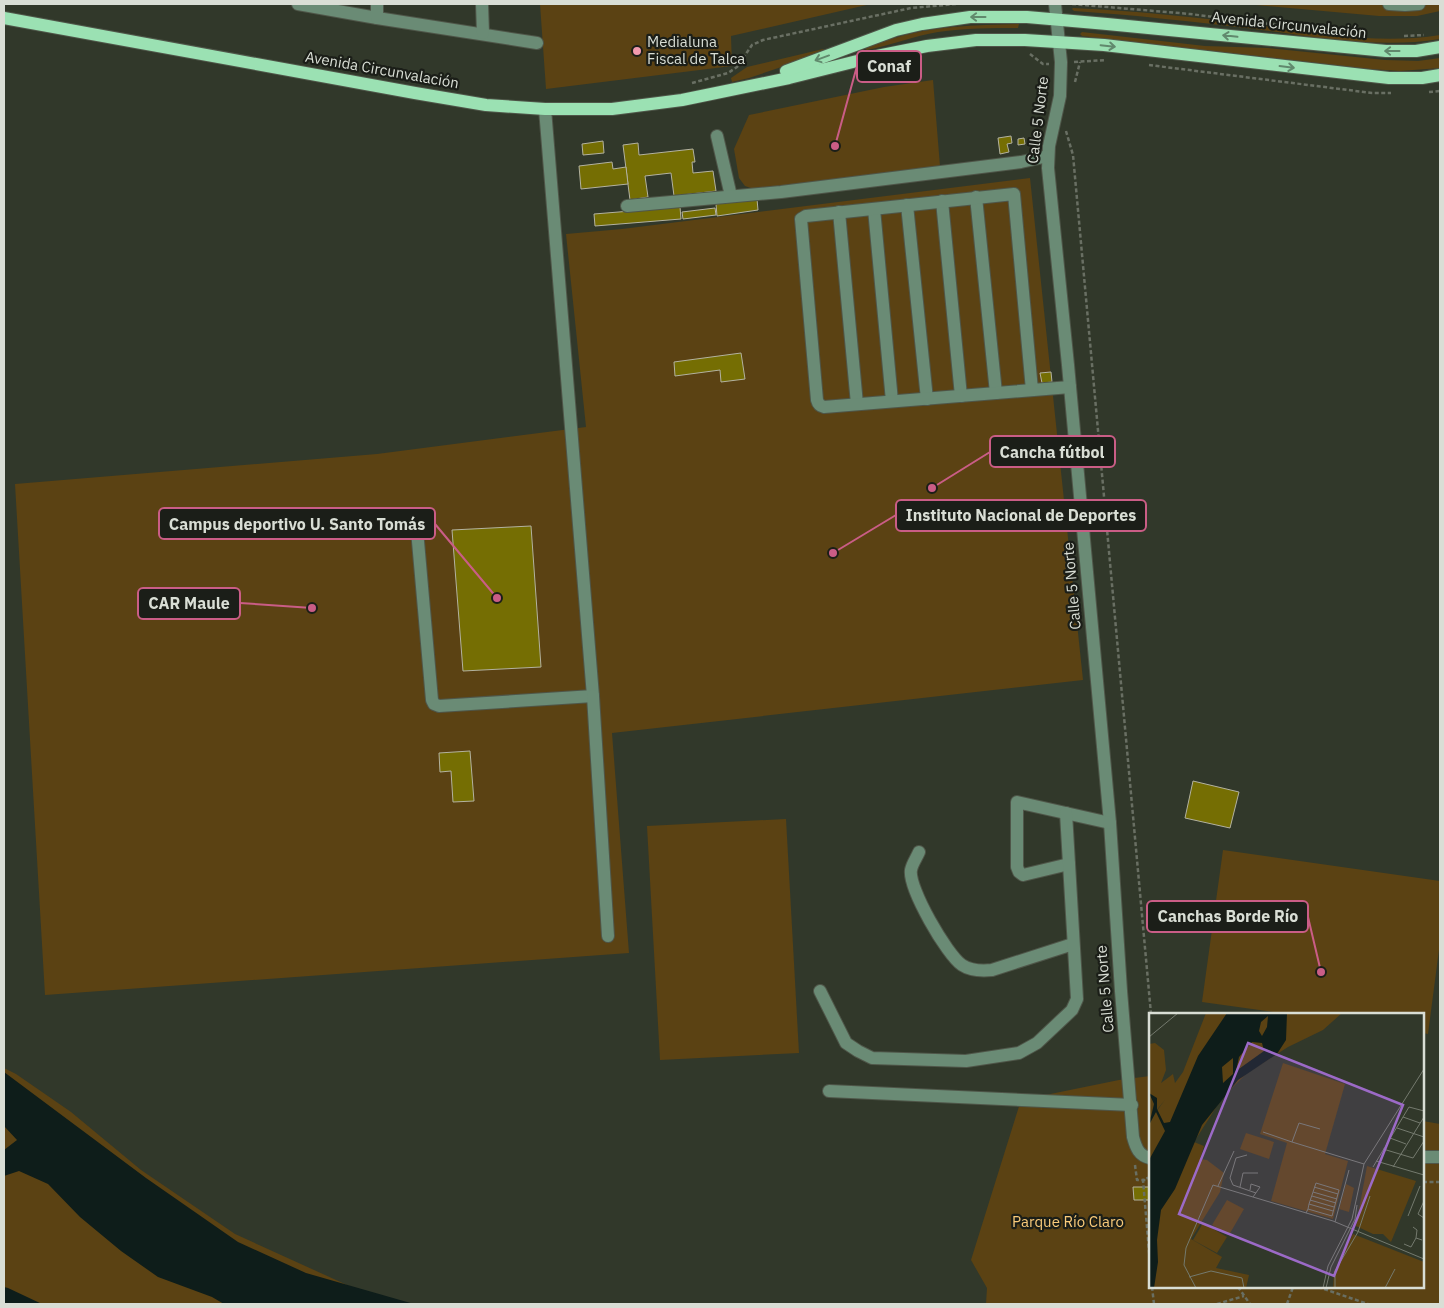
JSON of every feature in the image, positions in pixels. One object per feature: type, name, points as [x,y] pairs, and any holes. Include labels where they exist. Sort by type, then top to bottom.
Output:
[{"type":"main road","name":"Avenida Circunvalación","points":[[756,84],[896,30],[970,17],[1027,17],[1386,51],[1416,51],[1440,47]]},
{"type":"main road","name":"Avenida Circunvalación","points":[[4,18],[486,105],[545,109],[612,109],[648,106],[789,78],[877,56],[927,46],[976,40],[1025,40],[1104,45],[1388,78],[1422,78],[1440,75]]},
{"type":"street","points":[[298,4],[537,43]]},
{"type":"street","points":[[377,4],[378,18]]},
{"type":"street","points":[[482,4],[483,33]]},
{"type":"street","name":"Calle 5 Norte","points":[[1055,4],[1060,42],[1060,96],[1048,156],[1048,168],[1110,823],[1133,1137],[1136,1149],[1144,1157],[1149,1158]]},
{"type":"street","points":[[1389,4],[1419,4]]},
{"type":"street","points":[[545,109],[593,696],[608,936]]},
{"type":"street","points":[[717,136],[730,196]]},
{"type":"street","points":[[627,206],[781,192],[1021,162],[1048,156]]},
{"type":"street","points":[[1032,390],[1014,196],[1011,194],[976,197],[803,217],[801,222],[817,400],[824,407],[1070,387]]},
{"type":"street","points":[[976,197],[996,393]]},
{"type":"street","points":[[942,201],[961,396]]},
{"type":"street","points":[[907,205],[927,399]]},
{"type":"street","points":[[874,209],[892,401]]},
{"type":"street","points":[[838,212],[857,404]]},
{"type":"street","points":[[417,530],[432,700],[434,704],[439,706],[593,696]]},
{"type":"street","points":[[1068,864],[1023,876],[1019,872],[1017,867],[1017,802],[1110,823]]},
{"type":"street","points":[[820,990],[846,1042],[872,1058],[966,1061],[1019,1053],[1038,1043],[1072,1010],[1077,999],[1066,813]]},
{"type":"street","points":[[919,852],[911,870],[914,886],[931,924],[952,955],[962,965],[970,969],[982,971],[992,970],[1074,944]]},
{"type":"street","points":[[830,1091],[1132,1105]]},
{"type":"street","points":[[1424,1157],[1440,1157]]},
{"type":"path","points":[[684,85],[728,74],[737,67],[752,45],[763,40],[911,8],[956,4]]},
{"type":"path","points":[[1072,4],[1190,14],[1303,28]]},
{"type":"path","points":[[1398,37],[1430,34]]},
{"type":"path","points":[[1025,40],[1025,50],[1043,64],[1115,61]]},
{"type":"path","points":[[1073,90],[1080,62]]},
{"type":"path","points":[[1144,64],[1372,93],[1397,93]]},
{"type":"path","points":[[1424,92],[1440,91]]},
{"type":"path","points":[[1065,126],[1073,155],[1150,1013]]},
{"type":"path","points":[[1149,1177],[1143,1180],[1149,1229]]},
{"type":"path","points":[[1424,1182],[1440,1182]]},
{"type":"path","points":[[1152,1288],[1154,1304]]},
{"type":"path","points":[[1239,1288],[1250,1304]]},
{"type":"path","points":[[1287,1304],[1294,1288]]},
{"type":"path","points":[[1321,1288],[1368,1304]]},
{"type":"path","points":[[1217,1304],[1244,1296]]},
{"type":"green space","name":"Medialuna Fiscal de Talca","points":[[540,4],[871,4],[731,36],[732,66],[546,89]]},
{"type":"green space","points":[[1245,4],[1440,4],[1440,11],[1417,16],[1379,16]]},
{"type":"green space","points":[[1073,8],[1189,17],[1349,37],[1395,39],[1440,35],[1440,39],[1394,43],[1348,41],[1187,21],[1074,11]]},
{"type":"green space","points":[[1019,24],[1018,28],[938,32],[876,48],[865,49],[874,44],[922,31],[970,26]]},
{"type":"green space","points":[[1082,32],[1205,46],[1268,48],[1385,60],[1418,61],[1440,58],[1440,68],[1400,71],[1370,69],[1082,36],[1080,34]]},
{"type":"green space","points":[[823,49],[825,51],[823,53],[732,82],[731,78],[747,67]]},
{"type":"green space","points":[[933,80],[940,166],[754,189],[745,186],[739,178],[734,149],[749,115],[884,87]]},
{"type":"green space","points":[[1030,178],[1083,680],[612,733],[629,953],[45,995],[15,484],[377,454],[586,427],[566,234],[622,229]]},
{"type":"green space","points":[[786,819],[799,1053],[660,1060],[647,826]]},
{"type":"green space","points":[[1223,850],[1440,881],[1440,942],[1428,1034],[1424,1033],[1424,1013],[1281,1013],[1202,1002]]},
{"type":"green space","points":[[4,1068],[16,1074],[71,1112],[141,1170],[235,1234],[347,1285],[401,1304],[4,1304]]},
{"type":"green space","name":"Parque Río Claro","points":[[1149,1076],[1149,1288],[1424,1288],[1424,1121],[1440,1124],[1440,1304],[986,1304],[987,1288],[971,1260],[1021,1100],[1119,1080]]},
{"type":"shaded area","points":[[4,1072],[146,1178],[238,1242],[306,1273],[414,1304],[224,1304],[212,1297],[158,1277],[121,1251],[80,1217],[48,1184],[19,1171],[4,1176],[4,1150],[17,1140],[4,1126]]},
{"type":"shaded area","points":[[4,1287],[8,1288],[42,1304],[4,1304]]},
{"type":"building","points":[[1011,136],[1012,143],[1007,144],[1009,152],[1000,154],[998,138]]},
{"type":"building","points":[[1024,138],[1025,144],[1018,145],[1018,139]]},
{"type":"building","points":[[603,141],[604,153],[583,155],[582,144]]},
{"type":"building","points":[[638,143],[639,155],[693,149],[695,162],[692,162],[693,173],[713,171],[716,191],[674,196],[671,173],[645,176],[648,197],[630,200],[623,145]]},
{"type":"building","points":[[612,162],[613,169],[626,167],[628,184],[581,189],[579,166]]},
{"type":"building","points":[[757,199],[758,210],[717,216],[716,204]]},
{"type":"building","points":[[680,207],[681,219],[595,226],[594,214]]},
{"type":"building","points":[[715,208],[716,215],[683,219],[682,212]]},
{"type":"building","points":[[741,353],[745,379],[721,382],[720,370],[675,376],[674,362]]},
{"type":"building","points":[[1051,372],[1052,382],[1042,383],[1040,373]]},
{"type":"building","points":[[531,526],[541,667],[463,671],[452,530]]},
{"type":"building","points":[[470,751],[474,801],[453,802],[451,771],[440,772],[439,753]]},
{"type":"building","points":[[1193,781],[1239,792],[1230,828],[1185,818]]},
{"type":"building","points":[[1133,1187],[1149,1187],[1149,1200],[1134,1200]]},
{"type":"place","name":"Medialuna Fiscal de Talca","points":[[637,51]]},
{"type":"place","name":"Conaf","points":[[835,146]]},
{"type":"place","name":"Cancha fútbol","points":[[932,488]]},
{"type":"place","name":"Instituto Nacional de Deportes","points":[[833,553]]},
{"type":"place","name":"Campus deportivo U. Santo Tomás","points":[[497,598]]},
{"type":"place","name":"CAR Maule","points":[[312,608]]},
{"type":"place","name":"Canchas Borde Río","points":[[1321,972]]}]
